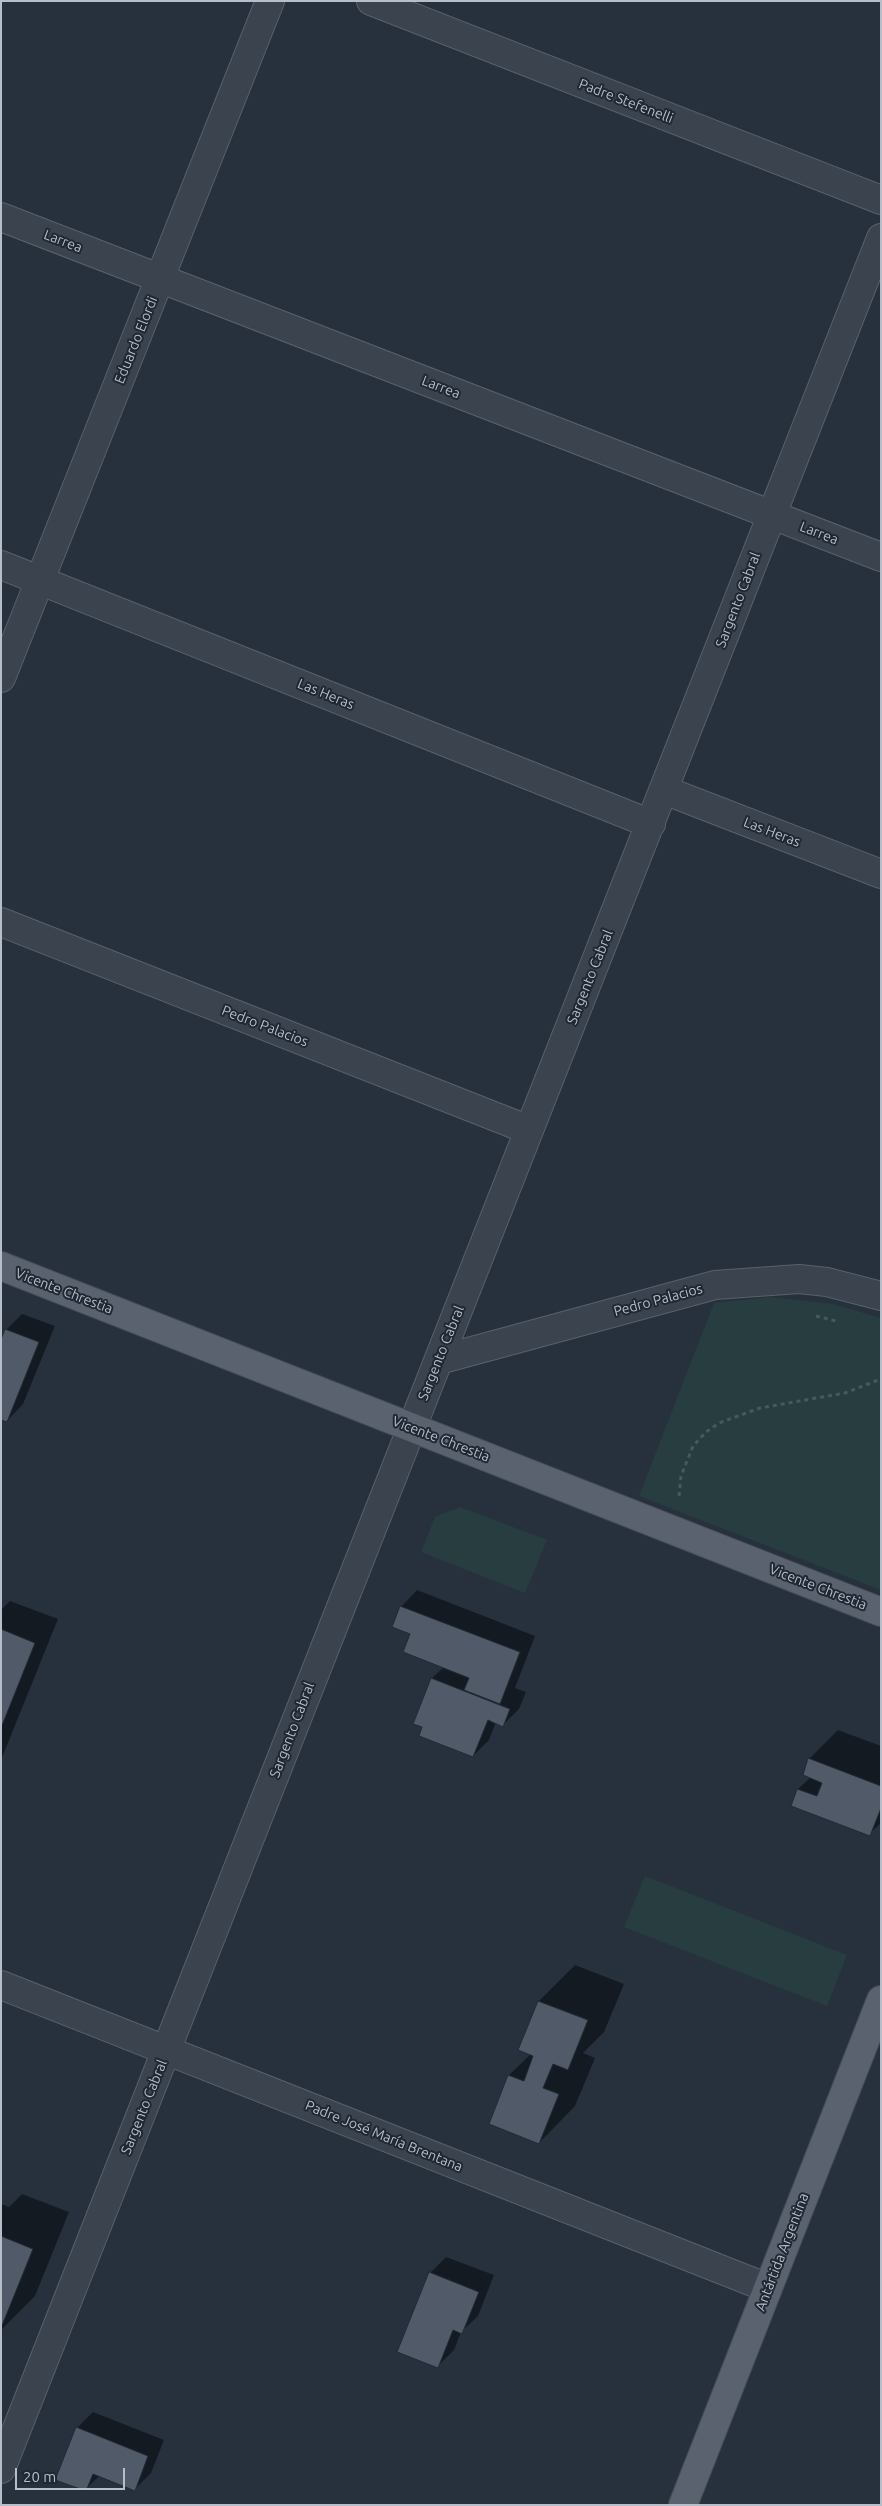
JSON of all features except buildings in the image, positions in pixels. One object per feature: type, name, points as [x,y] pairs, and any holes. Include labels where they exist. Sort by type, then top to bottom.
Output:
[{"type":"main road","name":"Vicente Chrestia","points":[[1,1266],[881,1612]]},
{"type":"main road","name":"Antártida Argentina","points":[[683,2505],[881,2000]]},
{"type":"street","name":"Eduardo Elordi","points":[[1,678],[270,1]]},
{"type":"street","name":"Padre Stefenelli","points":[[372,1],[881,200]]},
{"type":"street","name":"Larrea","points":[[1,217],[881,558]]},
{"type":"street","name":"Sargento Cabral","points":[[1,2469],[881,238]]},
{"type":"street","name":"Las Heras","points":[[1,565],[651,824]]},
{"type":"street","name":"Las Heras","points":[[664,790],[881,874]]},
{"type":"street","name":"Pedro Palacios","points":[[1,922],[529,1130]]},
{"type":"street","name":"Pedro Palacios","points":[[438,1360],[715,1285],[799,1279],[827,1282],[881,1296]]},
{"type":"street","name":"Padre José María Brentana","points":[[1,1985],[768,2288]]},
{"type":"path","points":[[813,1316],[842,1322]]},
{"type":"path","points":[[679,1496],[681,1476],[693,1446],[706,1432],[719,1423],[760,1408],[845,1393],[881,1379]]},
{"type":"green space","points":[[770,1297],[833,1304],[881,1318],[881,1590],[639,1496],[714,1303]]},
{"type":"green space","points":[[460,1507],[547,1540],[525,1593],[421,1552],[435,1517]]},
{"type":"green space","points":[[645,1876],[847,1955],[827,2006],[624,1927]]}]
